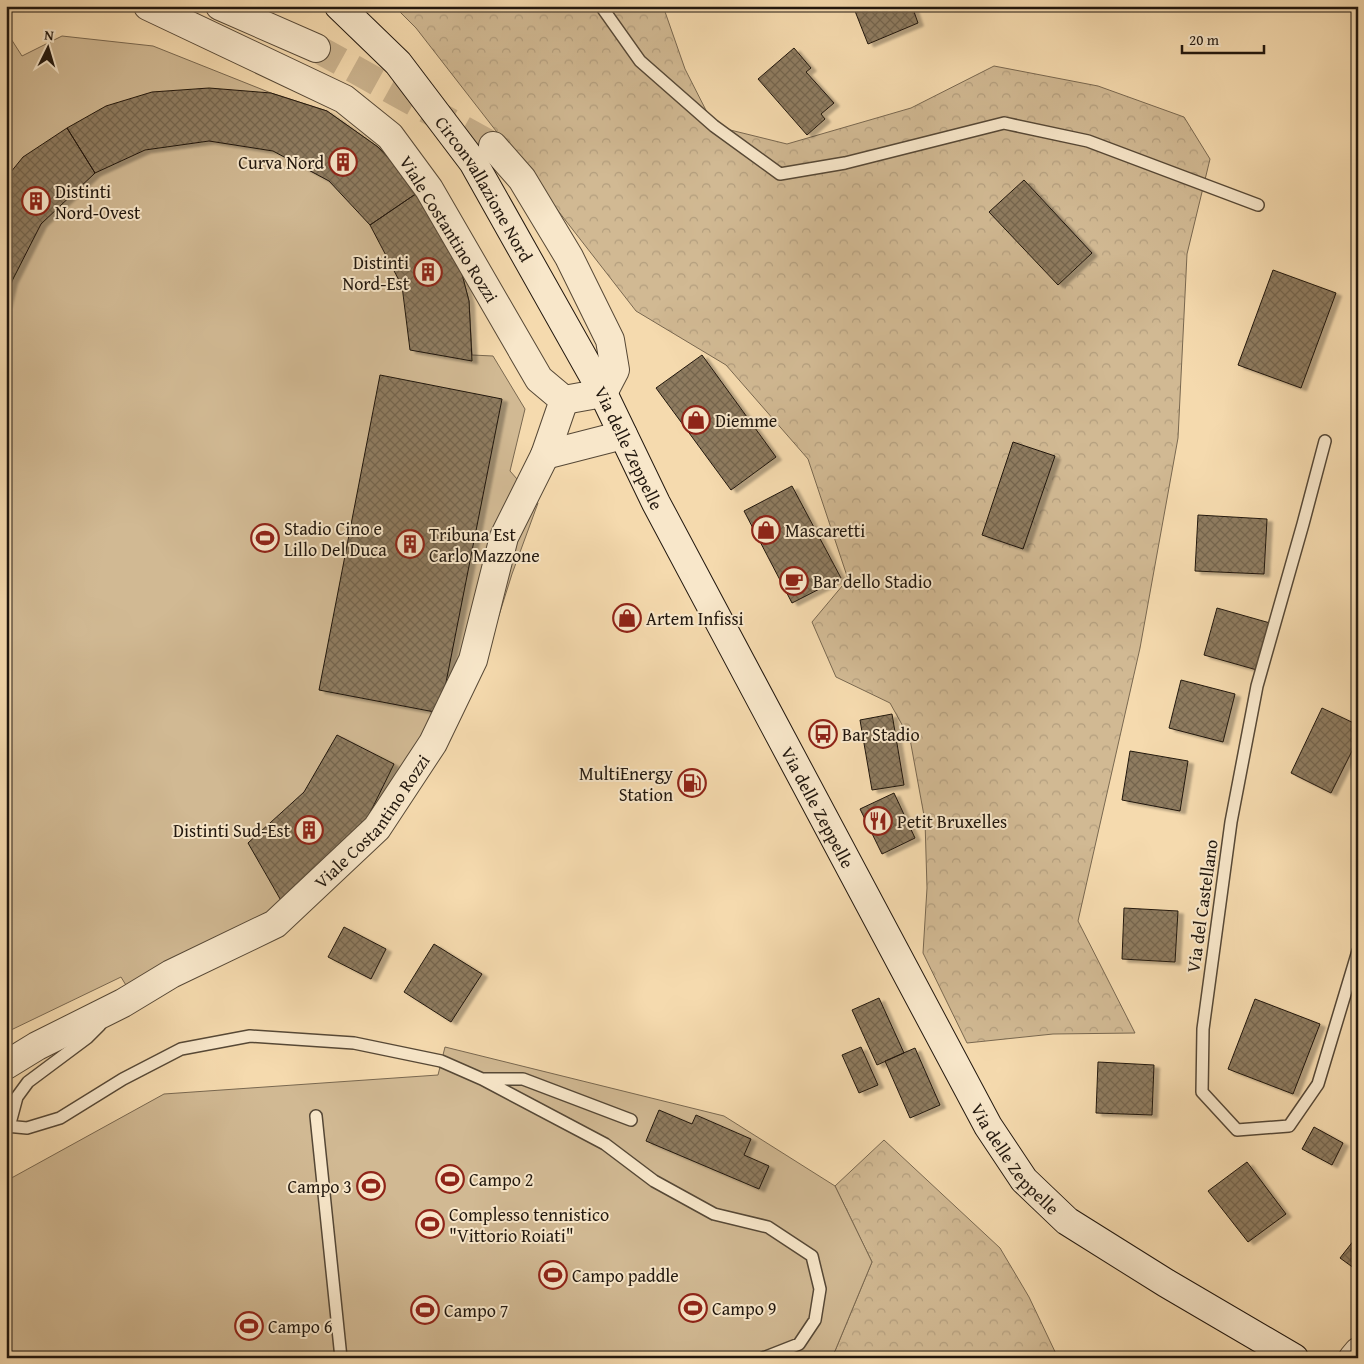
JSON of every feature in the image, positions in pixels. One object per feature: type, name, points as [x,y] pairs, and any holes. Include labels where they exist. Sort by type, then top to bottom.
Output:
[{"type":"street","name":"Viale Costantino Rozzi","points":[[6,1065],[37,1046],[123,1003],[171,974],[275,924],[377,828],[434,742],[473,660],[504,538],[545,455],[564,400],[539,379],[429,189],[390,136],[344,98],[148,6]]},
{"type":"street","points":[[220,6],[316,48]]},
{"type":"street","name":"Circonvallazione Nord","points":[[338,6],[398,63],[473,162],[603,393]]},
{"type":"street","name":"Via delle Zeppelle","points":[[494,146],[522,179],[569,257],[610,340],[615,370],[603,393],[656,503],[984,1118],[1024,1180],[1067,1220],[1166,1283],[1294,1358]]},
{"type":"street","points":[[564,400],[603,393]]},
{"type":"street","points":[[545,455],[623,435]]},
{"type":"street","name":"Viale Costantino Rozzi","points":[[6,1051],[37,1046]]},
{"type":"street","points":[[1353,1358],[1358,1352]]},
{"type":"lane","points":[[601,6],[640,61],[714,126],[780,174],[845,163],[1004,123],[1088,141],[1258,205]]},
{"type":"lane","name":"Via del Castellano","points":[[1325,441],[1257,686],[1231,822],[1203,1030],[1202,1092],[1237,1130],[1289,1126],[1318,1084],[1358,950]]},
{"type":"lane","points":[[123,1003],[87,1038],[28,1082],[17,1097],[8,1126],[27,1128],[60,1118],[123,1078],[182,1049],[250,1036],[354,1043],[442,1061],[482,1079],[605,1144],[654,1181],[714,1214],[768,1227],[812,1256],[820,1289],[815,1320],[799,1344],[763,1358]]},
{"type":"lane","points":[[482,1079],[523,1079],[631,1120]]},
{"type":"lane","points":[[316,1116],[341,1358]]},
{"type":"green space","points":[[394,6],[663,6],[685,69],[714,126],[787,144],[911,108],[994,66],[1098,86],[1184,117],[1210,159],[1187,254],[1178,438],[1140,648],[1078,921],[1135,1033],[1053,1034],[967,1043],[923,953],[927,888],[925,821],[910,739],[890,703],[836,677],[812,622],[848,579],[808,459],[726,365],[636,311],[416,28]]},
{"type":"green space","name":"Stadio Cino e Lillo Del Duca","points":[[6,31],[22,56],[62,36],[153,46],[271,93],[327,111],[378,147],[420,191],[458,259],[469,301],[472,355],[493,356],[525,409],[510,471],[538,503],[512,574],[483,666],[384,834],[138,1005],[121,977],[6,1031]]},
{"type":"green space","name":"Complesso tennistico \"Vittorio Roiati\"","points":[[445,1047],[724,1116],[835,1186],[872,1262],[835,1351],[828,1358],[6,1358],[6,1181],[164,1094],[438,1075]]},
{"type":"green space","points":[[884,1140],[1000,1248],[1029,1297],[1058,1358],[828,1358],[835,1351],[872,1262],[835,1186]]},
{"type":"building","points":[[853,6],[912,6],[918,23],[868,44]]},
{"type":"building","points":[[794,48],[811,68],[806,72],[834,103],[821,114],[825,119],[807,135],[758,79]]},
{"type":"building","name":"Curva Nord","points":[[209,88],[271,93],[327,111],[378,147],[420,191],[370,225],[329,181],[273,151],[209,141],[145,150],[95,173],[67,128],[106,106],[152,92]]},
{"type":"building","name":"Distinti Nord-Ovest","points":[[67,128],[95,173],[41,224],[12,281],[6,279],[6,178],[23,157]]},
{"type":"building","points":[[1024,180],[1092,253],[1058,285],[989,212]]},
{"type":"building","name":"Distinti Nord-Est","points":[[420,191],[458,259],[469,301],[472,361],[410,350],[402,286],[370,225]]},
{"type":"building","points":[[1273,270],[1336,293],[1301,388],[1238,365]]},
{"type":"building","points":[[6,279],[12,281],[6,305]]},
{"type":"building","points":[[702,355],[776,457],[731,490],[656,388]]},
{"type":"building","name":"Tribuna Est Carlo Mazzone","points":[[380,375],[502,399],[440,713],[319,690]]},
{"type":"building","points":[[1013,442],[1055,456],[1023,549],[982,535]]},
{"type":"building","points":[[792,486],[841,578],[792,603],[744,511]]},
{"type":"building","points":[[1198,515],[1267,519],[1264,574],[1195,571]]},
{"type":"building","points":[[1217,608],[1270,623],[1257,670],[1204,655]]},
{"type":"building","points":[[1181,680],[1235,694],[1223,742],[1169,728]]},
{"type":"building","points":[[1322,708],[1358,725],[1358,739],[1331,793],[1291,773]]},
{"type":"building","points":[[892,714],[904,785],[872,790],[860,720]]},
{"type":"building","name":"Distinti Sud-Est","points":[[337,735],[394,764],[368,817],[328,863],[283,904],[248,843],[304,792]]},
{"type":"building","points":[[1130,751],[1188,761],[1180,811],[1122,800]]},
{"type":"building","points":[[894,793],[915,838],[882,854],[860,809]]},
{"type":"building","points":[[1124,908],[1178,911],[1175,962],[1122,959]]},
{"type":"building","points":[[344,927],[386,949],[371,979],[328,957]]},
{"type":"building","points":[[434,944],[482,974],[451,1022],[404,992]]},
{"type":"building","points":[[879,998],[904,1053],[877,1065],[852,1010]]},
{"type":"building","points":[[1255,999],[1320,1024],[1293,1094],[1228,1069]]},
{"type":"building","points":[[861,1047],[878,1085],[859,1093],[842,1055]]},
{"type":"building","points":[[915,1048],[940,1105],[910,1118],[885,1061]]},
{"type":"building","points":[[1098,1062],[1154,1065],[1152,1115],[1096,1113]]},
{"type":"building","points":[[659,1110],[692,1124],[696,1115],[751,1139],[744,1155],[769,1166],[759,1189],[646,1141]]},
{"type":"building","points":[[1314,1127],[1343,1143],[1332,1165],[1302,1149]]},
{"type":"building","points":[[1247,1162],[1286,1214],[1248,1242],[1208,1191]]},
{"type":"building","points":[[1358,1235],[1358,1271],[1340,1258]]},
{"type":"tunnel","points":[[316,48],[493,146]]},
{"type":"place","name":"Curva Nord","points":[[343,162]]},
{"type":"place","name":"Distinti Nord-Ovest","points":[[36,201]]},
{"type":"place","name":"Distinti Nord-Est","points":[[428,272]]},
{"type":"place","name":"Diemme","points":[[696,420]]},
{"type":"place","name":"Mascaretti","points":[[766,530]]},
{"type":"place","name":"Stadio Cino e Lillo Del Duca","points":[[265,538]]},
{"type":"place","name":"Tribuna Est Carlo Mazzone","points":[[410,544]]},
{"type":"place","name":"Bar dello Stadio","points":[[794,581]]},
{"type":"place","name":"Artem Infissi","points":[[627,618]]},
{"type":"place","name":"Bar Stadio","points":[[823,734]]},
{"type":"place","name":"MultiEnergy Station","points":[[692,783]]},
{"type":"place","name":"Petit Bruxelles","points":[[878,821]]},
{"type":"place","name":"Distinti Sud-Est","points":[[309,830]]},
{"type":"place","name":"Campo 2","points":[[450,1179]]},
{"type":"place","name":"Campo 3","points":[[371,1186]]},
{"type":"place","name":"Complesso tennistico \"Vittorio Roiati\"","points":[[430,1224]]},
{"type":"place","name":"Campo paddle","points":[[553,1275]]},
{"type":"place","name":"Campo 9","points":[[693,1308]]},
{"type":"place","name":"Campo 7","points":[[425,1310]]},
{"type":"place","name":"Campo 6","points":[[249,1326]]}]
